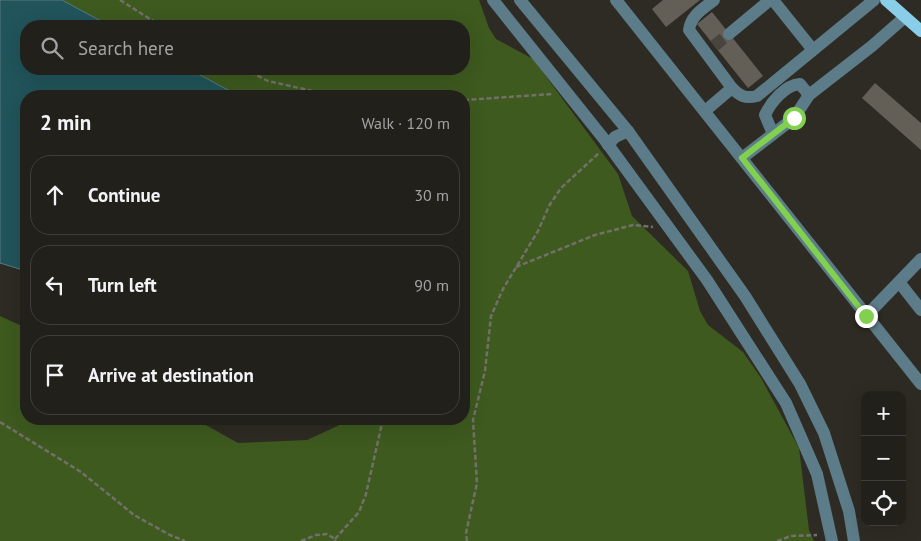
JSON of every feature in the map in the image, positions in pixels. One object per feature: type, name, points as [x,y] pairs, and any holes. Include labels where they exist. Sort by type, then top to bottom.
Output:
[{"type":"main road","points":[[886,0],[921,31]]},
{"type":"street","points":[[493,0],[608,145],[707,280],[786,403],[817,474],[831,538]]},
{"type":"street","points":[[520,0],[628,132],[745,296],[800,384],[824,433],[849,511],[854,541]]},
{"type":"street","points":[[616,0],[921,384]]},
{"type":"street","points":[[714,0],[694,15],[690,22],[689,30],[710,49],[732,88],[740,96],[748,98],[757,96],[874,0]]},
{"type":"street","points":[[729,34],[771,0],[813,50]]},
{"type":"street","points":[[742,158],[794,118],[809,95],[872,46],[905,17]]},
{"type":"street","points":[[773,134],[765,115],[770,105],[793,84],[800,84],[809,95]]},
{"type":"street","points":[[705,111],[732,88]]},
{"type":"street","points":[[608,145],[614,137],[628,132]]},
{"type":"street","points":[[866,316],[921,259]]},
{"type":"street","points":[[899,282],[921,310]]},
{"type":"path","points":[[120,0],[152,20]]},
{"type":"path","points":[[256,75],[268,81],[308,90]]},
{"type":"path","points":[[470,100],[566,93]]},
{"type":"path","points":[[467,541],[466,533],[476,483],[473,420],[485,371],[491,316],[502,288],[538,231],[549,206],[561,188],[608,145]]},
{"type":"path","points":[[516,268],[595,235],[633,225],[669,228]]},
{"type":"path","points":[[0,422],[81,472],[134,515],[185,541]]},
{"type":"path","points":[[301,541],[316,535],[327,534],[335,540],[360,512],[366,494],[381,425]]},
{"type":"path","points":[[777,541],[791,536],[831,538]]},
{"type":"green space","points":[[62,0],[479,0],[489,28],[496,39],[533,59],[618,174],[632,216],[688,271],[700,311],[708,325],[743,352],[761,378],[799,448],[809,530],[814,541],[0,541],[0,316],[20,325],[20,425],[206,425],[238,443],[307,440],[340,425],[470,425],[470,90],[228,90],[200,75],[470,75],[470,20],[99,20]]},
{"type":"water","points":[[0,0],[62,0],[99,20],[20,20],[20,75],[200,75],[228,90],[20,90],[20,269],[0,263]]},
{"type":"building","points":[[663,0],[700,0],[666,27],[652,9]]},
{"type":"building","points":[[712,12],[763,76],[748,88],[697,24]]},
{"type":"building","points":[[875,83],[921,123],[921,150],[862,98]]},
{"type":"tunnel","points":[[714,46],[729,34]]},
{"type":"route","points":[[794,118],[742,158],[866,316]]}]
